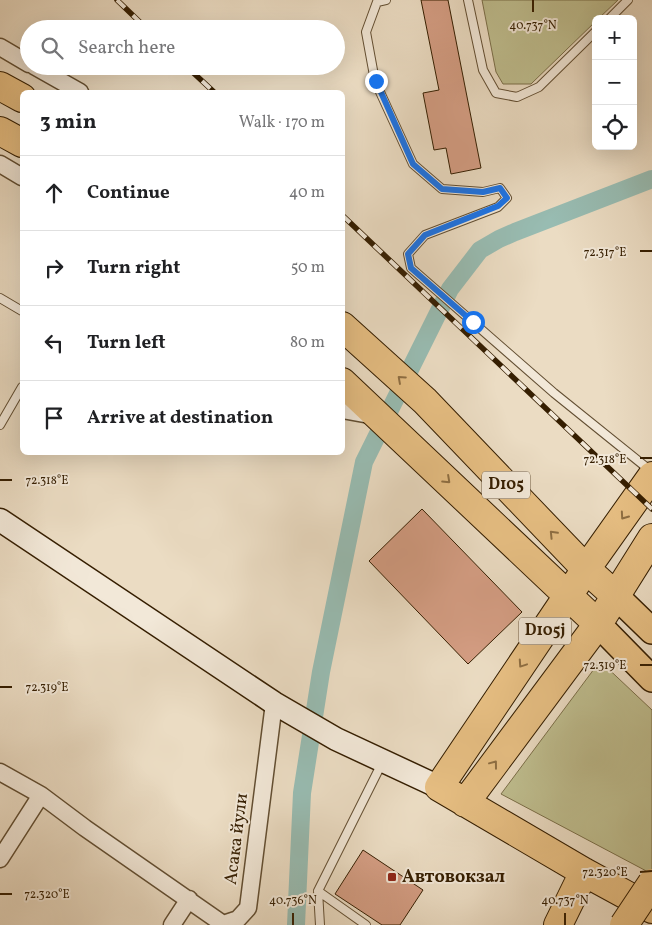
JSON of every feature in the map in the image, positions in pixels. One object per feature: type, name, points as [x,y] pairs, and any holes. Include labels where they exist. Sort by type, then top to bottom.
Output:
[{"type":"highway","points":[[0,86],[20,97]]},
{"type":"highway","points":[[0,131],[20,142]]},
{"type":"highway","name":"D105","points":[[345,329],[425,402],[586,569],[617,597]]},
{"type":"highway","name":"D105","points":[[345,385],[598,624]]},
{"type":"highway","name":"D105j","points":[[439,787],[586,569],[652,476]]},
{"type":"highway","points":[[598,624],[617,597],[652,538]]},
{"type":"highway","name":"D105j","points":[[465,803],[598,624]]},
{"type":"highway","points":[[439,787],[584,872],[652,909]]},
{"type":"highway","points":[[558,925],[584,872]]},
{"type":"highway","points":[[624,925],[652,883]]},
{"type":"main road","points":[[0,520],[279,706],[336,739],[439,787]]},
{"type":"main road","points":[[617,597],[652,631]]},
{"type":"main road","points":[[598,624],[652,679]]},
{"type":"street","points":[[0,47],[20,59]]},
{"type":"street","points":[[50,75],[76,90]]},
{"type":"street","points":[[0,164],[20,176]]},
{"type":"street","points":[[345,411],[380,417]]},
{"type":"street","name":"Асака йули","points":[[0,772],[41,795],[85,828],[224,924],[238,919],[248,908],[279,706]]},
{"type":"street","points":[[0,859],[41,795]]},
{"type":"street","points":[[172,925],[189,900]]},
{"type":"lane","points":[[386,0],[377,2],[366,32],[376,81],[413,164],[442,189],[483,192],[500,188],[507,198],[498,206],[425,235],[408,254],[411,268],[554,394],[652,472]]},
{"type":"lane","points":[[468,0],[483,70],[496,93],[517,97],[539,87],[592,35]]},
{"type":"lane","points":[[613,15],[628,0]]},
{"type":"lane","points":[[0,298],[20,310]]},
{"type":"lane","points":[[0,425],[20,390]]},
{"type":"lane","points":[[320,925],[318,891],[383,761]]},
{"type":"lane","points":[[318,891],[366,925]]},
{"type":"shaded area","points":[[482,0],[618,0],[602,15],[592,15],[592,25],[531,84],[503,84],[496,72]]},
{"type":"shaded area","points":[[600,661],[652,710],[652,874],[501,794]]},
{"type":"building","points":[[421,0],[448,0],[481,168],[451,174],[446,148],[434,150],[423,93],[439,90]]},
{"type":"building","points":[[422,509],[522,612],[468,664],[369,561]]},
{"type":"building","points":[[363,850],[423,890],[400,925],[382,925],[335,894]]},
{"type":"waterway","points":[[296,925],[302,793],[321,672],[364,462],[450,289],[480,250],[515,232],[652,179]]},
{"type":"railway","points":[[117,0],[138,20]]},
{"type":"railway","points":[[196,75],[212,90]]},
{"type":"railway","points":[[345,218],[652,509]]},
{"type":"place","name":"Автовокзал","points":[[392,877]]},
{"type":"route","points":[[376,81],[413,164],[442,189],[483,192],[500,188],[507,198],[498,206],[425,235],[408,254],[411,268],[473,322]]}]
